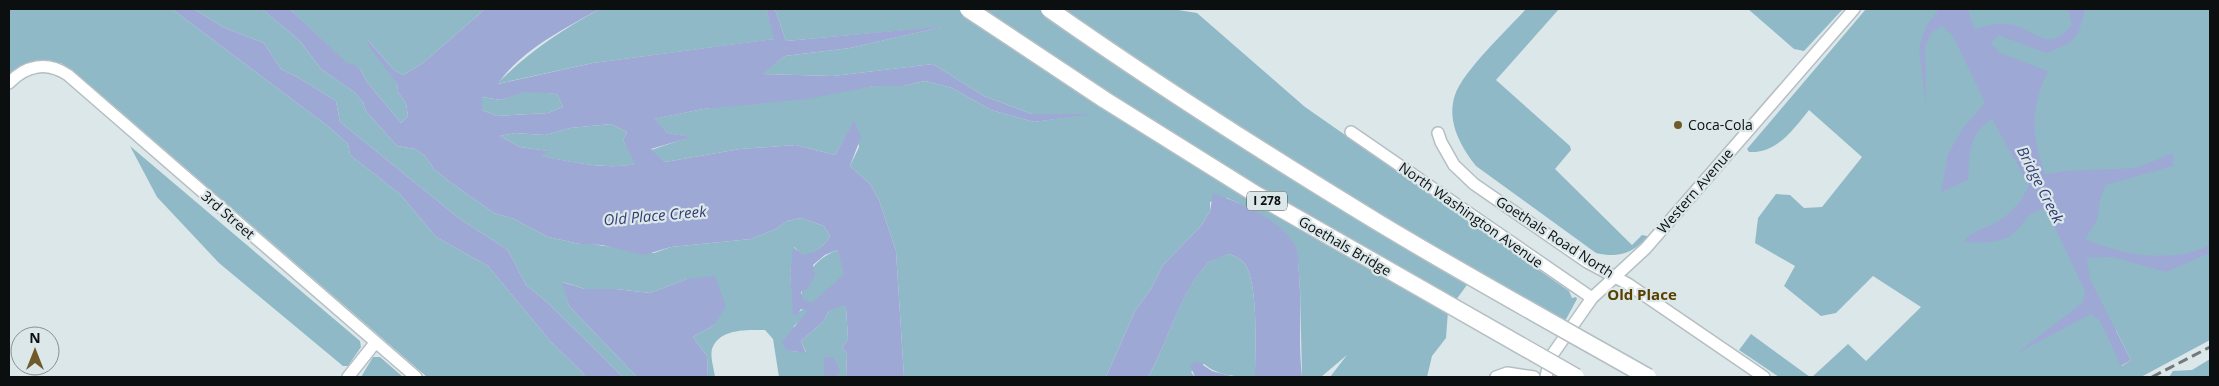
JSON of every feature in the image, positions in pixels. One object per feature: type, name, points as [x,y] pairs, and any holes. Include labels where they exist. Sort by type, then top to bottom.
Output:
[{"type":"highway","name":"Goethals Bridge","points":[[968,9],[1098,96],[1249,190],[1576,377]]},
{"type":"highway","points":[[1049,9],[1168,90],[1318,186],[1410,242],[1648,377]]},
{"type":"street","name":"Western Avenue","points":[[1546,377],[1550,358],[1592,298],[1646,248],[1854,9]]},
{"type":"street","name":"3rd Street","points":[[9,83],[23,71],[35,66],[48,65],[68,75],[416,377]]},
{"type":"street","name":"North Washington Avenue","points":[[1351,132],[1592,298]]},
{"type":"street","name":"Goethals Road North","points":[[1438,132],[1441,142],[1454,165],[1467,178],[1587,262],[1628,284],[1764,377]]},
{"type":"street","points":[[348,377],[375,342]]},
{"type":"street","points":[[1496,377],[1507,373],[1534,377]]},
{"type":"shaded area","points":[[9,9],[172,9],[329,127],[348,144],[350,155],[400,194],[436,237],[488,266],[551,342],[585,377],[427,377],[92,87],[61,63],[27,64],[9,75]]},
{"type":"shaded area","points":[[194,9],[262,9],[300,41],[321,69],[354,92],[363,102],[366,111],[397,146],[415,149],[425,156],[434,169],[450,182],[494,213],[514,219],[548,237],[580,244],[654,253],[671,247],[751,239],[776,229],[787,221],[801,218],[824,226],[830,236],[819,248],[804,256],[794,247],[790,274],[794,315],[811,304],[802,299],[804,283],[811,269],[823,258],[837,250],[845,274],[824,295],[817,299],[804,317],[794,326],[791,351],[806,352],[801,341],[824,321],[828,312],[843,304],[846,308],[848,339],[842,348],[847,353],[846,377],[836,377],[837,367],[834,358],[825,357],[824,377],[779,377],[773,339],[765,330],[743,330],[727,334],[716,342],[712,349],[715,377],[708,377],[707,356],[693,337],[714,325],[687,279],[650,293],[616,289],[585,289],[563,282],[569,306],[637,377],[623,377],[548,303],[526,285],[508,250],[460,219],[340,122],[336,101],[281,69],[264,43],[223,27]]},
{"type":"shaded area","points":[[290,9],[485,9],[423,63],[403,75],[394,70],[367,39],[398,85],[397,91],[406,103],[408,116],[401,123],[367,82],[360,69],[347,64]]},
{"type":"shaded area","points":[[600,9],[766,9],[775,39],[593,63],[497,84],[520,62],[545,43]]},
{"type":"shaded area","points":[[775,9],[1172,9],[1197,13],[1305,107],[1569,291],[1572,298],[1576,297],[1577,299],[1564,323],[1477,271],[1448,311],[1446,338],[1432,356],[1427,377],[1330,377],[1347,355],[1321,377],[1302,377],[1300,287],[1297,250],[1238,203],[1227,198],[1210,202],[1210,211],[1201,226],[1163,265],[1151,289],[1135,311],[1106,377],[904,377],[896,251],[879,200],[870,184],[850,166],[859,147],[854,121],[835,155],[796,145],[740,149],[665,162],[651,150],[690,137],[668,133],[653,119],[703,109],[874,86],[903,86],[925,81],[952,88],[991,110],[1034,122],[1089,114],[1032,114],[984,96],[933,64],[833,76],[761,74],[785,56],[850,48],[941,27],[786,41]]},
{"type":"shaded area","points":[[1526,9],[1559,9],[1496,80],[1570,146],[1571,150],[1555,169],[1632,245],[1642,235],[1647,236],[1630,251],[1618,255],[1596,253],[1476,166],[1465,151],[1456,133],[1452,114],[1455,95],[1460,85],[1476,63]]},
{"type":"shaded area","points":[[1748,9],[1843,9],[1804,51],[1794,49]]},
{"type":"shaded area","points":[[1866,9],[2210,9],[2210,340],[2141,377],[1812,377],[1848,344],[1866,361],[1921,307],[1873,276],[1836,313],[1821,316],[1784,286],[1795,266],[1755,243],[1758,218],[1776,194],[1790,195],[1804,208],[1822,207],[1862,157],[1809,110],[1790,133],[1776,145],[1759,152],[1749,152],[1747,149]],"holes":[[[2116,330],[2131,360],[2122,366],[2107,335]]]},
{"type":"shaded area","points":[[524,91],[557,94],[563,107],[548,113],[497,116],[482,110],[482,97],[501,100]]},
{"type":"shaded area","points":[[611,124],[627,132],[623,140],[636,164],[600,166],[541,156],[548,151],[520,147],[500,136],[515,133],[545,135],[570,128]]},
{"type":"shaded area","points":[[130,146],[360,341],[361,347],[348,366],[343,366],[219,263],[157,197]]},
{"type":"shaded area","points":[[1229,254],[1245,264],[1252,287],[1255,319],[1255,377],[1222,373],[1204,364],[1191,372],[1195,377],[1148,377],[1181,303],[1198,275],[1210,261]]},
{"type":"shaded area","points":[[1751,334],[1810,377],[1779,377],[1739,350]]},
{"type":"shaded area","points":[[373,357],[380,357],[403,377],[361,377]]},
{"type":"shaded area","points":[[2210,359],[2210,377],[2169,377],[2173,371],[2192,370]]},
{"type":"water","points":[[172,9],[194,9],[223,27],[264,43],[281,69],[336,101],[340,122],[460,219],[508,250],[526,285],[548,303],[623,377],[585,377],[551,342],[488,266],[436,237],[400,194],[350,155],[348,144],[329,127]]},
{"type":"water","name":"Old Place Creek","points":[[262,9],[290,9],[347,63],[353,64],[360,69],[367,82],[401,123],[408,116],[406,103],[397,91],[398,85],[370,48],[366,38],[394,70],[403,75],[423,63],[485,9],[600,9],[544,41],[518,61],[498,84],[593,63],[774,39],[766,9],[775,9],[786,41],[946,26],[850,48],[785,56],[762,74],[833,76],[933,64],[984,96],[1032,114],[1094,114],[1034,122],[991,110],[952,88],[925,81],[903,86],[874,86],[807,99],[703,109],[654,119],[668,133],[692,137],[651,149],[665,162],[740,149],[796,145],[835,155],[854,120],[861,137],[850,166],[870,184],[879,200],[896,251],[904,377],[846,377],[847,353],[842,348],[848,339],[846,308],[843,305],[828,312],[824,321],[801,341],[806,353],[786,350],[782,342],[808,310],[801,309],[797,315],[793,315],[790,274],[793,247],[804,255],[819,248],[830,236],[824,226],[801,218],[787,221],[776,229],[751,239],[671,247],[644,255],[602,245],[580,244],[548,237],[514,219],[494,213],[450,182],[434,169],[425,156],[415,149],[397,146],[366,111],[363,102],[354,92],[321,69],[300,41]],"holes":[[[524,92],[557,94],[563,107],[548,113],[497,116],[482,110],[482,97],[501,100]],[[611,124],[627,132],[623,140],[635,164],[600,166],[542,156],[549,151],[520,147],[500,136],[515,133],[545,135],[570,128]],[[837,250],[844,274],[812,303],[803,299],[801,292],[807,289],[815,275],[813,265],[825,255]]]},
{"type":"water","name":"Bridge Creek","points":[[1939,9],[1968,9],[1974,29],[2006,24],[2017,26],[2045,39],[2051,39],[2064,33],[2072,25],[2069,12],[2066,9],[2085,9],[2080,27],[2074,38],[2069,43],[2046,53],[1998,35],[1991,43],[2000,53],[2048,71],[2038,98],[2034,122],[2037,147],[2045,174],[2064,171],[2136,168],[2173,153],[2173,166],[2106,185],[2100,199],[2097,220],[2085,239],[2099,245],[2131,253],[2164,256],[2195,251],[2210,245],[2210,253],[2166,272],[2112,257],[2087,258],[2090,279],[2131,360],[2121,366],[2100,321],[2091,314],[2016,354],[2083,302],[2085,291],[2048,213],[2042,209],[2029,215],[2016,231],[2005,239],[1992,242],[1964,242],[1974,233],[1995,223],[2011,212],[2023,197],[2029,185],[1992,119],[1978,132],[1974,139],[1970,153],[1968,180],[1941,192],[1948,154],[1963,128],[1985,103],[1953,36],[1942,26],[1932,32],[1925,46],[1926,108],[1919,48],[1926,26]]},
{"type":"water","points":[[1213,193],[1249,208],[1273,222],[1283,230],[1297,250],[1300,286],[1302,377],[1255,377],[1255,319],[1252,287],[1245,264],[1229,254],[1208,263],[1189,289],[1148,377],[1106,377],[1135,311],[1151,289],[1163,265],[1201,226],[1210,211]]},
{"type":"water","points":[[715,276],[726,306],[714,325],[693,337],[707,356],[708,377],[637,377],[569,306],[562,282],[585,289],[616,289],[650,293],[687,279]]},
{"type":"water","points":[[824,357],[834,357],[840,371],[836,377],[824,377]]},
{"type":"water","points":[[1197,361],[1212,371],[1235,377],[1195,377],[1190,365]]},
{"type":"railway","points":[[2152,377],[2210,347]]},
{"type":"place","name":"Coca-Cola","points":[[1678,125]]},
{"type":"district","name":"Old Place","points":[[1642,295]]}]
